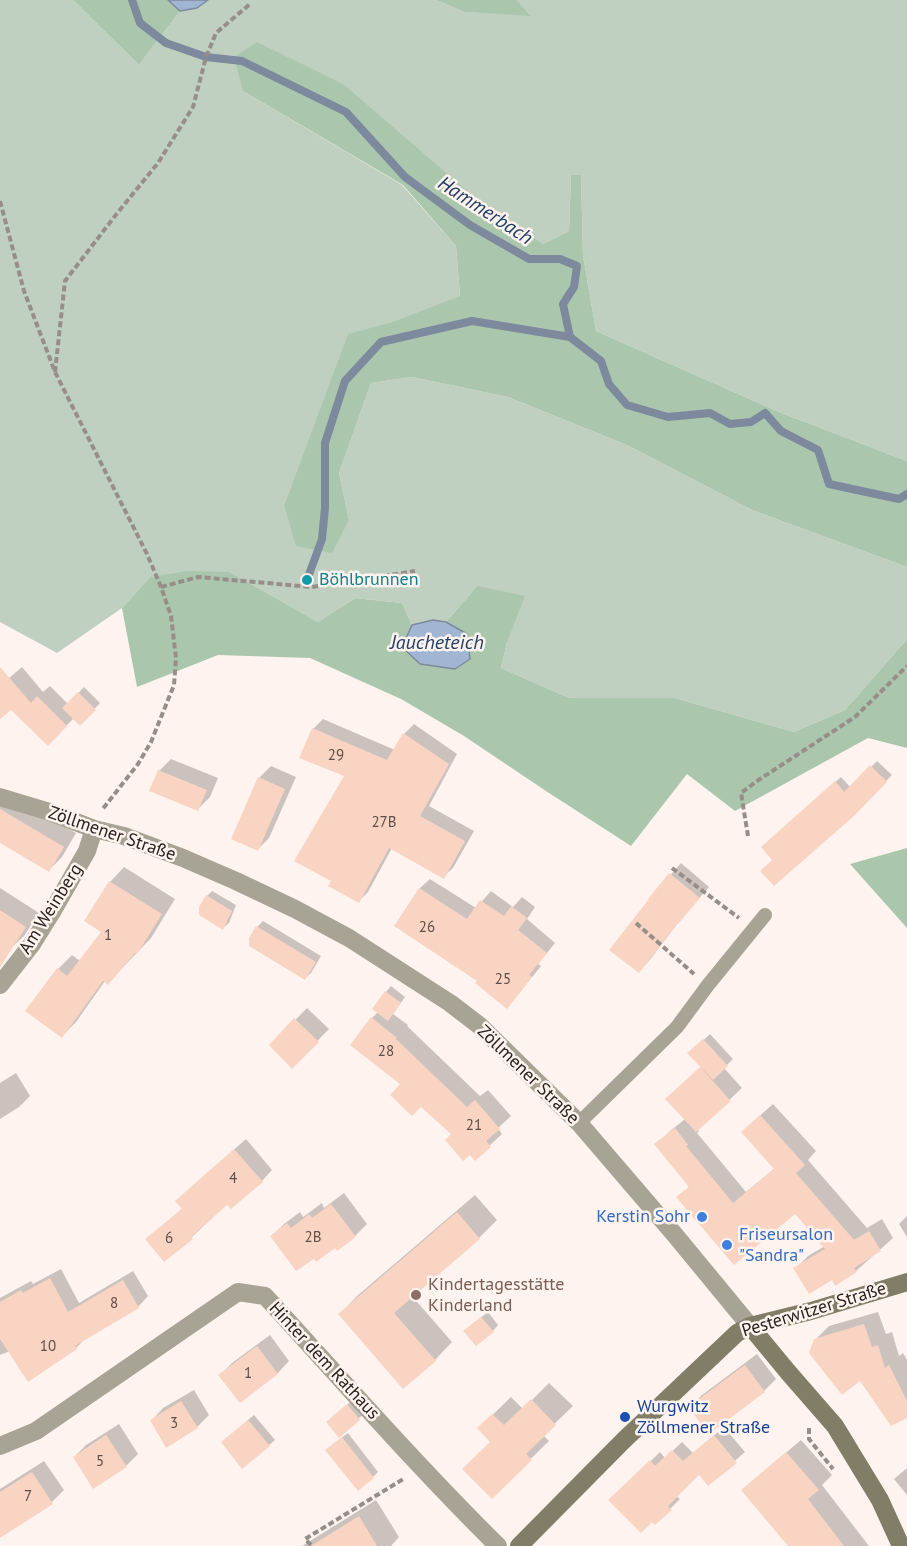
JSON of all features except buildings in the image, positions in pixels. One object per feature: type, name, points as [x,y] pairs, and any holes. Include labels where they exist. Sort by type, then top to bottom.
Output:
[{"type":"street","name":"Zöllmener Straße","points":[[0,797],[50,812],[94,829],[124,836],[183,858],[295,909],[349,938],[450,1003],[480,1026],[579,1123],[836,1426],[880,1500],[901,1546]]},
{"type":"street","name":"Am Weinberg","points":[[0,985],[32,944],[52,912],[87,851],[94,829]]},
{"type":"street","name":"Pesterwitzer Straße","points":[[519,1546],[624,1440],[737,1333],[750,1326],[812,1311],[907,1282]]},
{"type":"street","name":"Hinter dem Rathaus","points":[[0,1446],[36,1431],[238,1292],[265,1296],[421,1468],[498,1546]]},
{"type":"lane","points":[[579,1123],[677,1027],[765,915]]},
{"type":"path","points":[[55,372],[65,280],[158,163],[193,107],[206,57],[216,33],[250,4]]},
{"type":"path","points":[[0,201],[24,291],[55,372],[147,554],[171,616],[176,658],[174,685],[151,742],[138,764],[102,811]]},
{"type":"path","points":[[161,587],[198,577],[312,587],[415,571]]},
{"type":"path","points":[[309,580],[312,587]]},
{"type":"path","points":[[748,836],[741,793],[855,717],[907,666]]},
{"type":"path","points":[[672,868],[744,922]]},
{"type":"path","points":[[636,923],[699,979]]},
{"type":"path","points":[[311,1545],[305,1539],[421,1468]]},
{"type":"green space","points":[[0,0],[73,0],[139,65],[180,11],[197,8],[208,0],[436,0],[464,12],[530,15],[517,0],[907,0],[907,461],[779,412],[596,331],[583,255],[581,175],[571,175],[569,231],[543,244],[472,195],[243,91],[402,185],[456,246],[460,297],[392,322],[348,335],[284,505],[349,520],[339,473],[371,383],[412,377],[508,397],[629,446],[752,510],[907,567],[907,639],[845,710],[794,732],[675,698],[569,698],[501,668],[507,642],[477,586],[446,622],[433,620],[412,625],[402,603],[355,598],[318,622],[230,572],[150,577],[122,608],[57,653],[0,622]]},
{"type":"green space","points":[[73,0],[168,0],[180,11],[139,65]]},
{"type":"green space","points":[[436,0],[517,0],[531,16],[464,12]]},
{"type":"green space","points":[[257,42],[343,84],[472,195],[543,244],[569,231],[571,175],[581,175],[583,255],[596,331],[779,412],[907,461],[907,567],[752,510],[629,446],[508,397],[412,377],[371,383],[339,473],[349,520],[332,553],[296,546],[284,505],[348,334],[392,322],[460,296],[456,246],[403,185],[243,91],[234,57]]},
{"type":"green space","points":[[188,571],[230,572],[318,622],[355,598],[402,603],[412,625],[402,647],[467,635],[446,622],[477,586],[525,596],[507,642],[501,668],[569,698],[675,698],[794,732],[845,710],[907,639],[907,748],[868,738],[735,811],[687,774],[631,846],[464,736],[401,699],[310,658],[218,655],[137,687],[122,608],[150,577]]},
{"type":"green space","points":[[907,848],[907,928],[850,864]]},
{"type":"water","points":[[168,0],[208,0],[197,8],[180,11]]},
{"type":"water","name":"Jaucheteich","points":[[433,620],[446,622],[467,634],[470,659],[455,669],[420,664],[402,647],[412,625]]},
{"type":"waterway","name":"Hammerbach","points":[[132,0],[140,23],[166,43],[206,57],[242,61],[346,112],[405,177],[470,225],[529,259],[560,259],[577,266],[574,287],[563,304],[570,337],[601,361],[609,384],[627,405],[668,417],[710,413],[730,424],[751,422],[765,413],[781,431],[818,450],[829,484],[899,499],[907,494]]},
{"type":"waterway","points":[[307,580],[322,539],[325,508],[325,443],[345,381],[381,342],[472,321],[570,337]]},
{"type":"place","name":"Böhlbrunnen","points":[[307,580]]},
{"type":"place","name":"Kerstin Sohr","points":[[702,1217]]},
{"type":"place","name":"Friseursalon \"Sandra\"","points":[[727,1245]]},
{"type":"place","name":"Kindertagesstätte Kinderland","points":[[416,1295]]},
{"type":"place","name":"Wurgwitz Zöllmener Straße","points":[[625,1417]]}]
